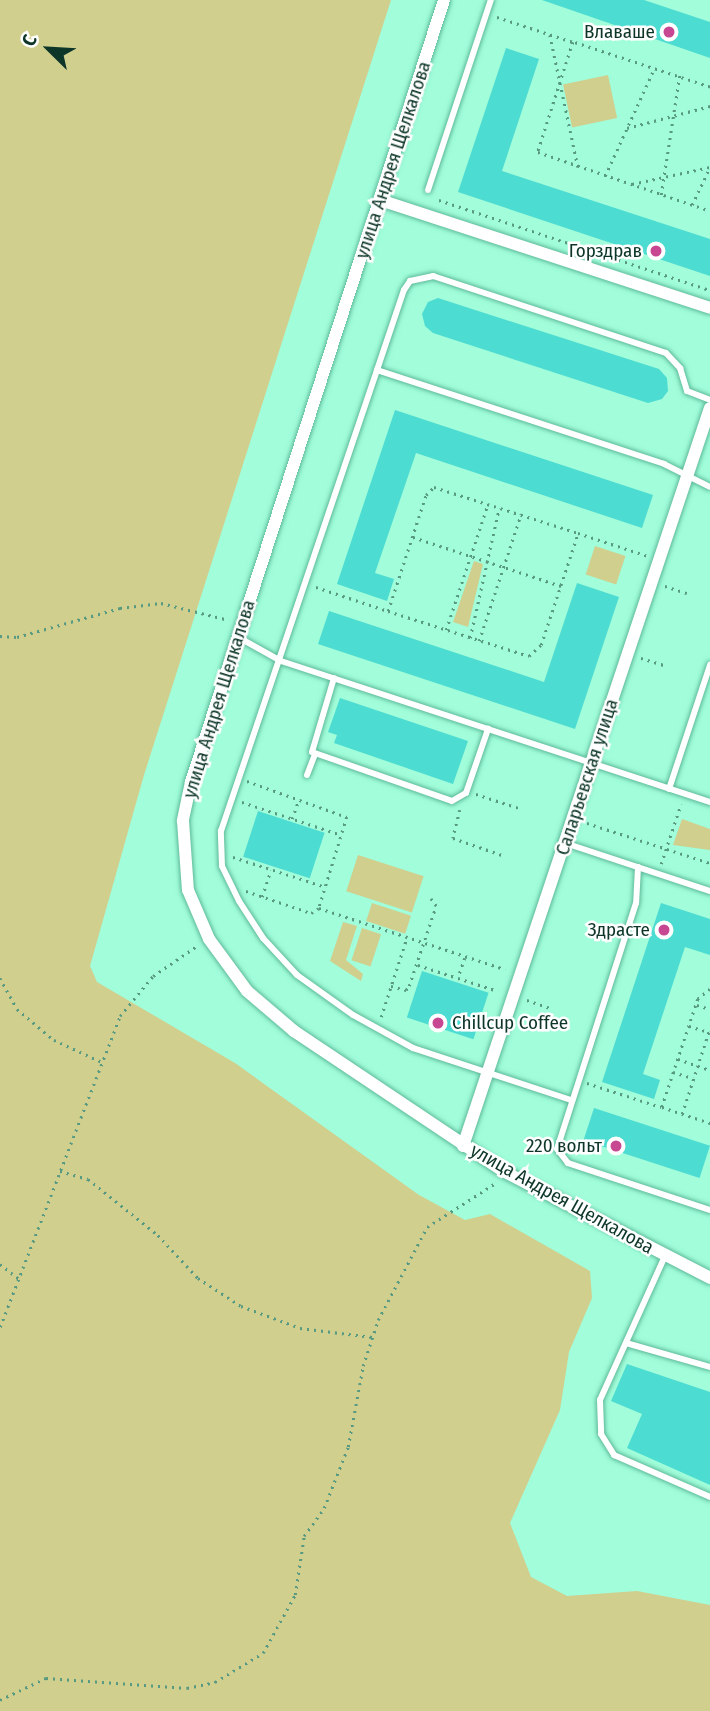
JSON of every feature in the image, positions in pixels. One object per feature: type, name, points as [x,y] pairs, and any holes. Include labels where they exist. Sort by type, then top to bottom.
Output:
[{"type":"street","name":"улица Андрея Щелкалова","points":[[444,0],[191,782],[183,821],[188,890],[209,939],[247,991],[294,1031],[463,1146],[710,1278]]},
{"type":"street","points":[[380,200],[710,308]]},
{"type":"street","name":"Саларьевская улица","points":[[463,1146],[710,408]]},
{"type":"lane","points":[[428,190],[491,0]]},
{"type":"lane","points":[[571,1100],[413,1048],[377,1029],[297,975],[263,938],[232,887],[220,853],[221,831],[281,661],[404,290],[421,275],[433,275],[666,353],[680,368],[687,391],[710,400]]},
{"type":"lane","points":[[377,370],[687,475],[710,486]]},
{"type":"lane","points":[[238,638],[281,661],[710,802]]},
{"type":"lane","points":[[669,789],[710,665]]},
{"type":"lane","points":[[334,678],[310,747],[314,754],[452,801],[466,792],[488,729]]},
{"type":"lane","points":[[307,775],[314,754]]},
{"type":"lane","points":[[565,843],[710,891]]},
{"type":"lane","points":[[638,867],[636,903],[558,1139],[562,1159],[710,1210]]},
{"type":"lane","points":[[665,1255],[600,1399],[598,1415],[606,1446],[614,1455],[710,1497]]},
{"type":"lane","points":[[626,1343],[710,1367]]},
{"type":"path","points":[[487,14],[710,87]]},
{"type":"path","points":[[550,34],[578,167]]},
{"type":"path","points":[[573,42],[538,152],[710,211]]},
{"type":"path","points":[[605,176],[654,69]]},
{"type":"path","points":[[662,195],[679,75]]},
{"type":"path","points":[[627,128],[710,106]]},
{"type":"path","points":[[629,184],[710,167]]},
{"type":"path","points":[[692,205],[710,167]]},
{"type":"path","points":[[439,200],[710,290]]},
{"type":"path","points":[[388,611],[426,495],[434,487],[634,551]]},
{"type":"path","points":[[446,630],[488,503]]},
{"type":"path","points":[[470,638],[499,507]]},
{"type":"path","points":[[479,641],[521,514]]},
{"type":"path","points":[[306,584],[479,641],[533,655],[579,533]]},
{"type":"path","points":[[413,537],[561,586]]},
{"type":"path","points":[[652,582],[687,593]]},
{"type":"path","points":[[0,636],[17,637],[120,608],[161,603],[242,624]]},
{"type":"path","points":[[628,653],[664,665]]},
{"type":"path","points":[[232,887],[311,913],[319,908],[348,821],[345,814],[240,778]]},
{"type":"path","points":[[502,855],[453,838],[466,792],[522,809]]},
{"type":"path","points":[[658,874],[685,794]]},
{"type":"path","points":[[292,819],[299,798]]},
{"type":"path","points":[[232,799],[344,836]]},
{"type":"path","points":[[573,818],[710,863]]},
{"type":"path","points":[[220,853],[326,887]]},
{"type":"path","points":[[262,897],[271,869]]},
{"type":"path","points":[[391,986],[408,989],[436,904],[430,899]]},
{"type":"path","points":[[319,908],[505,969]]},
{"type":"path","points":[[377,1029],[407,937]]},
{"type":"path","points":[[0,1327],[120,1016],[153,975],[209,939]]},
{"type":"path","points":[[458,978],[465,956]]},
{"type":"path","points":[[417,964],[498,991]]},
{"type":"path","points":[[0,978],[17,1009],[54,1041],[102,1062]]},
{"type":"path","points":[[662,1107],[696,1004],[710,989]]},
{"type":"path","points":[[513,996],[550,1008]]},
{"type":"path","points":[[696,1004],[710,1009]]},
{"type":"path","points":[[682,1114],[709,1030],[689,1026]]},
{"type":"path","points":[[678,1059],[710,1070]]},
{"type":"path","points":[[673,1072],[693,1079]]},
{"type":"path","points":[[600,1087],[710,1123]]},
{"type":"path","points":[[688,1096],[694,1098]]},
{"type":"path","points":[[60,1171],[88,1179],[158,1236],[198,1278],[241,1306],[300,1328],[372,1337]]},
{"type":"path","points":[[0,1700],[47,1678],[187,1688],[215,1682],[263,1653],[295,1595],[304,1536],[324,1508],[348,1447],[372,1337],[427,1227],[498,1181]]},
{"type":"path","points":[[0,1264],[19,1279]]},
{"type":"shaded area","points":[[0,0],[391,0],[144,775],[90,966],[97,982],[235,1063],[419,1195],[465,1220],[490,1214],[590,1271],[592,1298],[569,1352],[560,1410],[510,1523],[531,1577],[567,1596],[637,1591],[710,1605],[710,1711],[0,1711]]},
{"type":"shaded area","points":[[608,75],[617,118],[572,128],[563,85]]},
{"type":"shaded area","points":[[595,546],[625,556],[616,584],[586,575]]},
{"type":"shaded area","points":[[474,561],[483,564],[468,627],[453,622]]},
{"type":"shaded area","points":[[682,819],[710,829],[710,850],[673,845]]},
{"type":"shaded area","points":[[358,855],[424,876],[412,912],[346,891]]},
{"type":"shaded area","points":[[372,903],[411,916],[405,934],[366,921]]},
{"type":"shaded area","points":[[343,922],[357,926],[346,960],[363,974],[361,981],[330,961]]},
{"type":"shaded area","points":[[362,928],[381,934],[371,967],[351,960]]},
{"type":"building","points":[[542,0],[644,0],[710,22],[710,58]]},
{"type":"building","points":[[506,48],[539,59],[502,171],[710,239],[710,276],[458,192]]},
{"type":"building","points":[[438,298],[659,369],[667,378],[668,391],[662,399],[648,403],[433,333],[425,326],[422,314],[428,302]]},
{"type":"building","points":[[395,410],[653,495],[642,528],[416,453],[375,573],[394,579],[387,601],[337,584]]},
{"type":"building","points":[[577,583],[619,597],[575,729],[318,644],[329,611],[544,682]]},
{"type":"building","points":[[340,698],[468,741],[453,784],[334,743],[337,735],[328,732]]},
{"type":"building","points":[[258,811],[325,833],[310,878],[243,857]]},
{"type":"building","points":[[661,903],[710,919],[710,955],[685,947],[643,1074],[660,1080],[654,1099],[602,1082]]},
{"type":"building","points":[[422,971],[489,993],[473,1039],[407,1018]]},
{"type":"building","points":[[594,1108],[710,1146],[700,1178],[583,1140]]},
{"type":"building","points":[[627,1364],[710,1392],[710,1485],[627,1448],[642,1414],[611,1401]]},
{"type":"place","name":"Влаваше","points":[[669,32]]},
{"type":"place","name":"Горздрав","points":[[656,251]]},
{"type":"place","name":"Здрасте","points":[[664,930]]},
{"type":"place","name":"Chillcup Coffee","points":[[438,1023]]},
{"type":"place","name":"220 вольт","points":[[616,1146]]}]
